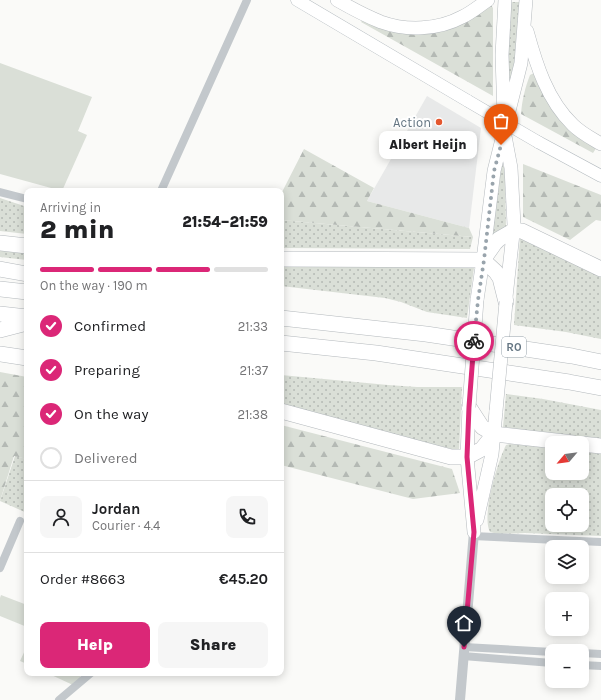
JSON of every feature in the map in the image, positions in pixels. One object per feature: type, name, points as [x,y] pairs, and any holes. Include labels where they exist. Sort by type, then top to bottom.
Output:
[{"type":"highway","points":[[484,260],[495,243],[513,231],[522,231],[601,269]]},
{"type":"highway","points":[[0,243],[24,246]]},
{"type":"highway","points":[[284,259],[484,260],[500,278],[506,302]]},
{"type":"highway","points":[[0,269],[24,273]]},
{"type":"highway","points":[[0,289],[24,292]]},
{"type":"highway","points":[[0,314],[24,317]]},
{"type":"highway","name":"R0","points":[[284,318],[426,334],[572,356],[601,362]]},
{"type":"highway","points":[[0,330],[24,324]]},
{"type":"highway","name":"R0","points":[[284,343],[383,354],[601,388]]},
{"type":"highway","points":[[0,354],[24,358]]},
{"type":"highway","points":[[469,407],[482,427],[494,434],[545,440]]},
{"type":"highway","points":[[284,412],[452,457],[467,457],[482,449],[494,434]]},
{"type":"highway","points":[[589,445],[601,446]]},
{"type":"main road","points":[[297,0],[538,142],[601,176]]},
{"type":"main road","points":[[337,0],[381,22],[404,27],[421,28],[441,25],[454,21],[467,15],[488,0]]},
{"type":"main road","points":[[474,534],[492,454],[513,231],[511,168],[504,132],[502,61],[505,0]]},
{"type":"main road","points":[[474,534],[467,457],[469,407],[478,300],[494,171],[521,63],[526,0]]},
{"type":"main road","points":[[524,22],[540,73],[556,104],[573,126],[601,144]]},
{"type":"street","points":[[162,188],[247,0]]},
{"type":"street","points":[[0,192],[24,198]]},
{"type":"street","points":[[0,568],[20,521]]},
{"type":"street","points":[[460,700],[474,534],[601,542]]},
{"type":"street","points":[[464,652],[545,652]]},
{"type":"street","points":[[464,652],[545,662]]},
{"type":"street","points":[[589,653],[601,654]]},
{"type":"street","points":[[589,665],[601,666]]},
{"type":"street","points":[[59,700],[87,676]]},
{"type":"shaded area","points":[[427,96],[481,128],[469,228],[367,201]]},
{"type":"green space","points":[[511,2],[519,2],[521,4],[518,55],[511,81],[509,81],[505,66]]},
{"type":"green space","points":[[491,5],[493,8],[493,96],[361,22],[363,19],[410,31]]},
{"type":"green space","points":[[0,63],[92,97],[78,131],[87,135],[63,188],[51,188],[0,174]]},
{"type":"green space","points":[[534,73],[597,147],[593,153],[521,114],[523,99],[530,75]]},
{"type":"green space","points":[[304,149],[374,188],[367,201],[469,228],[473,237],[284,220],[284,188]]},
{"type":"green space","points":[[523,164],[601,195],[601,221],[596,220],[570,240],[523,217]]},
{"type":"green space","points":[[502,165],[505,172],[506,228],[489,240],[492,213]]},
{"type":"green space","points":[[0,198],[24,206],[24,234],[0,231]]},
{"type":"green space","points":[[284,220],[473,237],[470,249],[284,248]]},
{"type":"green space","points":[[520,238],[601,277],[601,339],[566,332],[514,325]]},
{"type":"green space","points":[[0,247],[24,250],[24,260],[0,257]]},
{"type":"green space","points":[[284,264],[474,268],[467,318],[427,312],[401,302],[385,298],[284,286]]},
{"type":"green space","points":[[0,372],[24,376],[24,458],[14,456],[0,501]]},
{"type":"green space","points":[[284,375],[417,387],[462,387],[459,451],[284,406]]},
{"type":"green space","points":[[506,394],[543,399],[601,410],[601,441],[589,439],[589,436],[566,436],[503,427]]},
{"type":"green space","points":[[284,426],[452,469],[460,493],[413,499],[284,466]]},
{"type":"green space","points":[[510,444],[545,447],[545,480],[589,480],[589,452],[601,453],[601,536],[525,533],[498,534],[490,532],[488,524],[489,501],[499,463],[506,445]]},
{"type":"green space","points":[[15,456],[24,458],[24,512],[0,501]]},
{"type":"green space","points":[[1,595],[24,604],[24,626],[0,616]]},
{"type":"green space","points":[[24,652],[24,663],[20,661]]},
{"type":"green space","points":[[54,676],[81,676],[73,685]]},
{"type":"way so far","points":[[474,341],[494,171],[501,145]]},
{"type":"place","name":"Action","points":[[439,122]]},
{"type":"place","name":"Albert Heijn","points":[[501,145]]},
{"type":"route","points":[[464,647],[474,532],[467,457],[474,341]]}]
